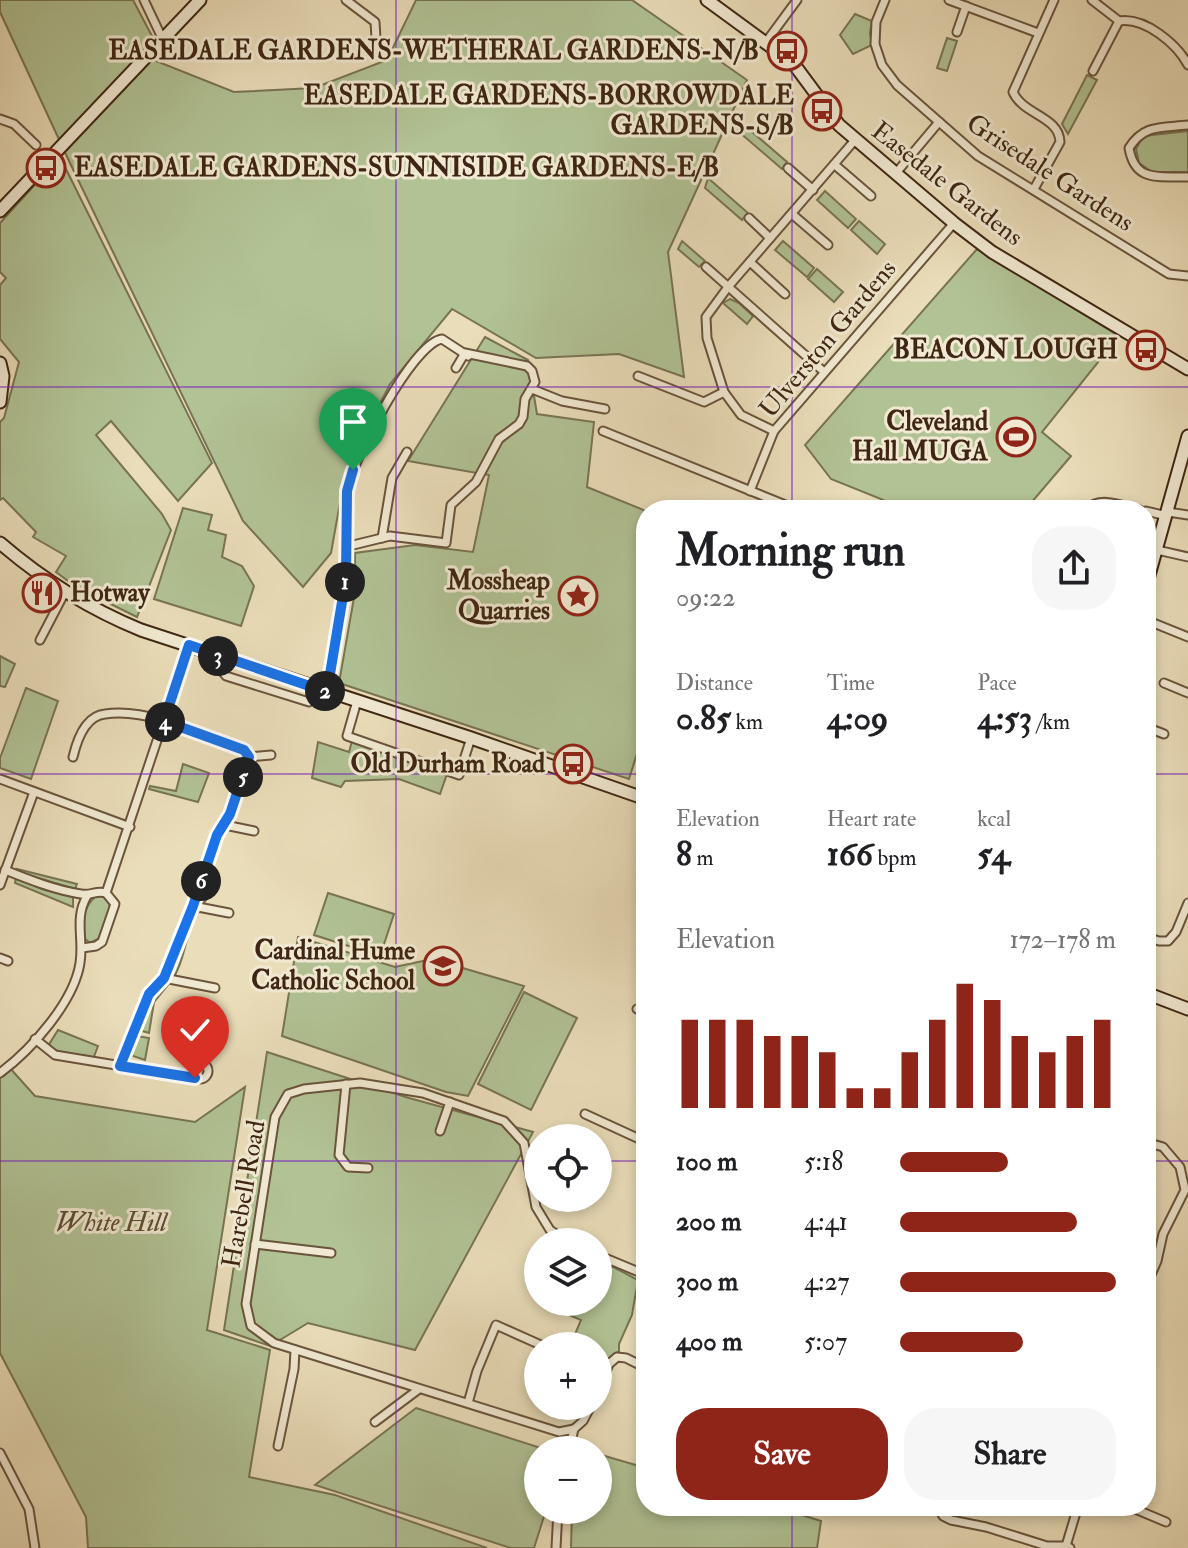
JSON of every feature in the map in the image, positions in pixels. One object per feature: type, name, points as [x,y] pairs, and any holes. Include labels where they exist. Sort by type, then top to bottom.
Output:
[{"type":"street","points":[[144,0],[163,40]]},
{"type":"street","points":[[0,211],[200,0]]},
{"type":"street","points":[[346,0],[375,22],[377,54]]},
{"type":"street","name":"Easedale Gardens","points":[[707,0],[793,63],[828,111],[855,140],[954,223],[992,252],[1188,369]]},
{"type":"street","points":[[766,42],[797,0]]},
{"type":"street","name":"Grisedale Gardens","points":[[885,0],[876,22],[875,44],[882,65],[897,85],[978,156],[1169,274],[1188,276]]},
{"type":"street","points":[[949,0],[1038,33]]},
{"type":"street","points":[[1034,189],[1060,142],[1060,134],[1052,124],[1018,103],[1013,92],[1054,0]]},
{"type":"street","points":[[1092,0],[1119,21],[1142,24],[1180,49],[1188,65]]},
{"type":"street","points":[[957,32],[966,6]]},
{"type":"street","points":[[1093,71],[1119,21]]},
{"type":"street","points":[[0,119],[14,124],[36,145]]},
{"type":"street","points":[[896,173],[939,122]]},
{"type":"street","points":[[1188,125],[1138,133],[1129,148],[1132,164],[1138,171],[1149,176],[1188,177]]},
{"type":"street","points":[[774,431],[741,415],[724,392],[707,338],[706,317],[728,287],[855,140]]},
{"type":"street","points":[[835,165],[871,196]]},
{"type":"street","points":[[788,168],[813,190]]},
{"type":"street","points":[[792,214],[828,245]]},
{"type":"street","points":[[749,218],[770,238]]},
{"type":"street","name":"Ulverston Gardens","points":[[750,491],[774,431],[954,223]]},
{"type":"street","points":[[750,262],[785,294]]},
{"type":"street","points":[[706,267],[823,371]]},
{"type":"street","points":[[327,692],[346,578],[345,547],[347,491],[353,470],[381,412],[411,366],[435,340],[442,339],[466,355],[527,366],[535,382],[525,399],[523,417],[519,424],[499,439],[476,482],[451,505],[446,543],[390,536],[345,547]]},
{"type":"street","points":[[456,368],[466,355]]},
{"type":"street","points":[[0,363],[3,376],[0,402]]},
{"type":"street","points":[[638,376],[704,402],[724,392]]},
{"type":"street","points":[[532,389],[562,401],[605,409]]},
{"type":"street","points":[[603,431],[773,500]]},
{"type":"street","points":[[1156,553],[1188,436]]},
{"type":"street","points":[[382,538],[392,478],[407,452]]},
{"type":"street","points":[[1156,513],[1188,515]]},
{"type":"street","points":[[0,543],[65,592],[108,616],[221,657],[636,796]]},
{"type":"street","points":[[1157,550],[1188,557]]},
{"type":"street","points":[[40,640],[65,592]]},
{"type":"street","points":[[1156,624],[1188,637]]},
{"type":"street","points":[[106,893],[189,645]]},
{"type":"street","points":[[221,657],[219,668],[226,676],[309,702]]},
{"type":"street","points":[[1164,683],[1188,693]]},
{"type":"street","points":[[357,701],[347,736],[459,775],[471,738]]},
{"type":"street","points":[[73,757],[80,734],[88,723],[102,714],[144,716],[164,721],[244,750],[249,757]]},
{"type":"street","points":[[1156,731],[1164,734]]},
{"type":"street","points":[[249,757],[271,755]]},
{"type":"street","points":[[120,1066],[149,994],[164,978],[249,757]]},
{"type":"street","points":[[0,779],[130,827]]},
{"type":"street","points":[[0,885],[34,792]]},
{"type":"street","points":[[225,825],[254,831]]},
{"type":"street","points":[[5,870],[44,885],[87,896]]},
{"type":"street","points":[[0,1073],[35,1039],[70,996],[80,965],[81,905],[87,896],[96,891],[106,893],[115,904],[102,942],[82,948]]},
{"type":"street","points":[[1156,940],[1168,941],[1176,932],[1188,903]]},
{"type":"street","points":[[193,906],[229,913]]},
{"type":"street","points":[[164,978],[215,988]]},
{"type":"street","points":[[1156,997],[1188,1009]]},
{"type":"street","points":[[35,1039],[55,1055],[195,1078]]},
{"type":"street","name":"Harebell Road","points":[[549,1228],[536,1207],[524,1143],[504,1121],[423,1093],[360,1083],[288,1094],[275,1117],[246,1304],[251,1326],[274,1343],[559,1432],[574,1429]]},
{"type":"street","points":[[346,1084],[339,1155],[348,1167],[368,1168]]},
{"type":"street","points":[[440,1131],[450,1102]]},
{"type":"street","points":[[585,1114],[636,1137]]},
{"type":"street","points":[[1156,1145],[1163,1147],[1180,1167],[1185,1190],[1163,1234],[1156,1263]]},
{"type":"street","points":[[1180,1167],[1188,1162]]},
{"type":"street","points":[[255,1244],[331,1253]]},
{"type":"street","points":[[612,1261],[636,1271]]},
{"type":"street","points":[[468,1403],[496,1325],[524,1338]]},
{"type":"street","points":[[278,1446],[295,1350]]},
{"type":"street","points":[[612,1361],[617,1357],[636,1363]]},
{"type":"street","points":[[375,1422],[419,1389]]},
{"type":"street","points":[[572,1436],[574,1429],[584,1420]]},
{"type":"street","points":[[0,1453],[29,1509],[35,1548]]},
{"type":"street","points":[[943,1516],[1047,1546],[1068,1547],[1076,1516]]},
{"type":"street","points":[[1152,1516],[1166,1522]]},
{"type":"street","points":[[556,1548],[557,1524]]},
{"type":"green space","points":[[0,0],[133,0],[152,36],[156,61],[234,92],[314,88],[387,60],[416,0],[632,0],[747,80],[668,252],[684,377],[619,354],[536,358],[452,309],[390,384],[346,469],[331,553],[303,587],[243,521],[69,161],[0,12]]},
{"type":"green space","points":[[855,14],[872,21],[872,45],[853,54],[840,35]]},
{"type":"green space","points":[[947,38],[957,41],[947,71],[937,68]]},
{"type":"green space","points":[[1087,75],[1097,80],[1068,134],[1062,124]]},
{"type":"green space","points":[[735,117],[787,162],[782,169],[732,126]]},
{"type":"green space","points":[[1188,131],[1188,172],[1152,172],[1139,163],[1136,149],[1143,136]]},
{"type":"green space","points":[[60,157],[212,463],[178,501],[111,421],[96,435],[162,514],[171,530],[137,617],[76,587],[56,572],[66,556],[33,537],[36,532],[3,498],[0,500],[0,422],[4,418],[19,362],[0,339],[0,285],[6,278],[0,272],[0,223]]},
{"type":"green space","points":[[708,178],[748,213],[742,220],[705,188]]},
{"type":"green space","points":[[825,191],[856,219],[848,228],[817,200]]},
{"type":"green space","points":[[859,221],[885,244],[877,254],[851,230]]},
{"type":"green space","points":[[682,241],[705,261],[699,267],[678,249]]},
{"type":"green space","points":[[783,241],[814,268],[807,277],[775,250]]},
{"type":"green space","points":[[977,249],[1119,336],[1042,432],[1071,456],[1034,500],[883,500],[831,479],[805,445]]},
{"type":"green space","points":[[817,269],[843,292],[834,302],[808,279]]},
{"type":"green space","points":[[730,299],[753,316],[747,324],[723,303]]},
{"type":"green space","points":[[485,337],[528,360],[537,414],[594,422],[587,487],[636,507],[636,757],[629,779],[339,683],[355,592],[355,553],[415,545],[473,552],[489,475],[408,461]]},
{"type":"green space","points":[[183,508],[212,515],[208,530],[226,535],[222,557],[242,566],[254,586],[241,626],[154,599]]},
{"type":"green space","points":[[0,656],[15,664],[5,687],[0,686]]},
{"type":"green space","points":[[26,688],[58,701],[31,779],[0,768],[0,758]]},
{"type":"green space","points":[[352,741],[447,774],[440,794],[399,779],[345,781],[341,787],[312,778],[318,742],[349,752]]},
{"type":"green space","points":[[183,764],[209,773],[198,802],[149,789],[150,786],[176,791]]},
{"type":"green space","points":[[17,869],[77,884],[75,889],[18,872]]},
{"type":"green space","points":[[208,871],[215,873],[212,892],[203,904],[199,895]]},
{"type":"green space","points":[[16,878],[45,890],[73,896],[73,907],[15,883]]},
{"type":"green space","points":[[328,893],[394,914],[380,956],[314,935]]},
{"type":"green space","points":[[97,895],[107,897],[110,907],[99,938],[90,943],[84,938],[84,920],[86,909]]},
{"type":"green space","points":[[198,913],[174,977],[179,945],[193,914]]},
{"type":"green space","points":[[298,937],[395,967],[432,959],[524,986],[468,1096],[446,1092],[282,1036]]},
{"type":"green space","points":[[162,986],[167,986],[154,1002],[149,1033],[139,1030],[155,993]]},
{"type":"green space","points":[[524,992],[577,1018],[531,1110],[478,1084]]},
{"type":"green space","points":[[58,1030],[98,1046],[93,1059],[59,1052],[48,1046]]},
{"type":"green space","points":[[137,1036],[149,1038],[145,1060],[130,1055]]},
{"type":"green space","points":[[267,1052],[409,1098],[524,1130],[524,1149],[415,1350],[308,1323],[270,1346],[224,1330]]},
{"type":"green space","name":"White Hill","points":[[9,1067],[35,1096],[195,1122],[245,1087],[207,1330],[270,1350],[249,1477],[335,1495],[487,1548],[88,1548],[86,1517],[0,1353],[0,1074]]},
{"type":"green space","points":[[612,1266],[636,1279],[632,1315],[619,1351],[612,1356],[612,1332],[576,1332],[581,1320],[571,1316],[612,1316]]},
{"type":"green space","points":[[416,1408],[524,1443],[524,1524],[542,1524],[534,1548],[511,1548],[315,1485]]},
{"type":"green space","points":[[612,1458],[636,1465],[636,1516],[805,1516],[821,1521],[817,1548],[571,1548],[572,1524],[612,1524]]},
{"type":"place","name":"EASEDALE GARDENS-WETHERAL GARDENS-N/B","points":[[787,51]]},
{"type":"place","name":"EASEDALE GARDENS-BORROWDALE GARDENS-S/B","points":[[822,111]]},
{"type":"place","name":"EASEDALE GARDENS-SUNNISIDE GARDENS-E/B","points":[[46,168]]},
{"type":"place","name":"BEACON LOUGH","points":[[1146,350]]},
{"type":"place","name":"Cleveland Hall MUGA","points":[[1016,437]]},
{"type":"place","name":"Hotway","points":[[42,593]]},
{"type":"place","name":"Mossheap Quarries","points":[[578,596]]},
{"type":"place","name":"Old Durham Road","points":[[573,764]]},
{"type":"place","name":"Cardinal Hume Catholic School","points":[[443,966]]},
{"type":"route","points":[[195,1078],[120,1066],[149,994],[164,978],[217,835],[230,814],[249,757],[244,750],[164,721],[189,645],[327,692],[346,578],[347,491],[353,470]]}]
